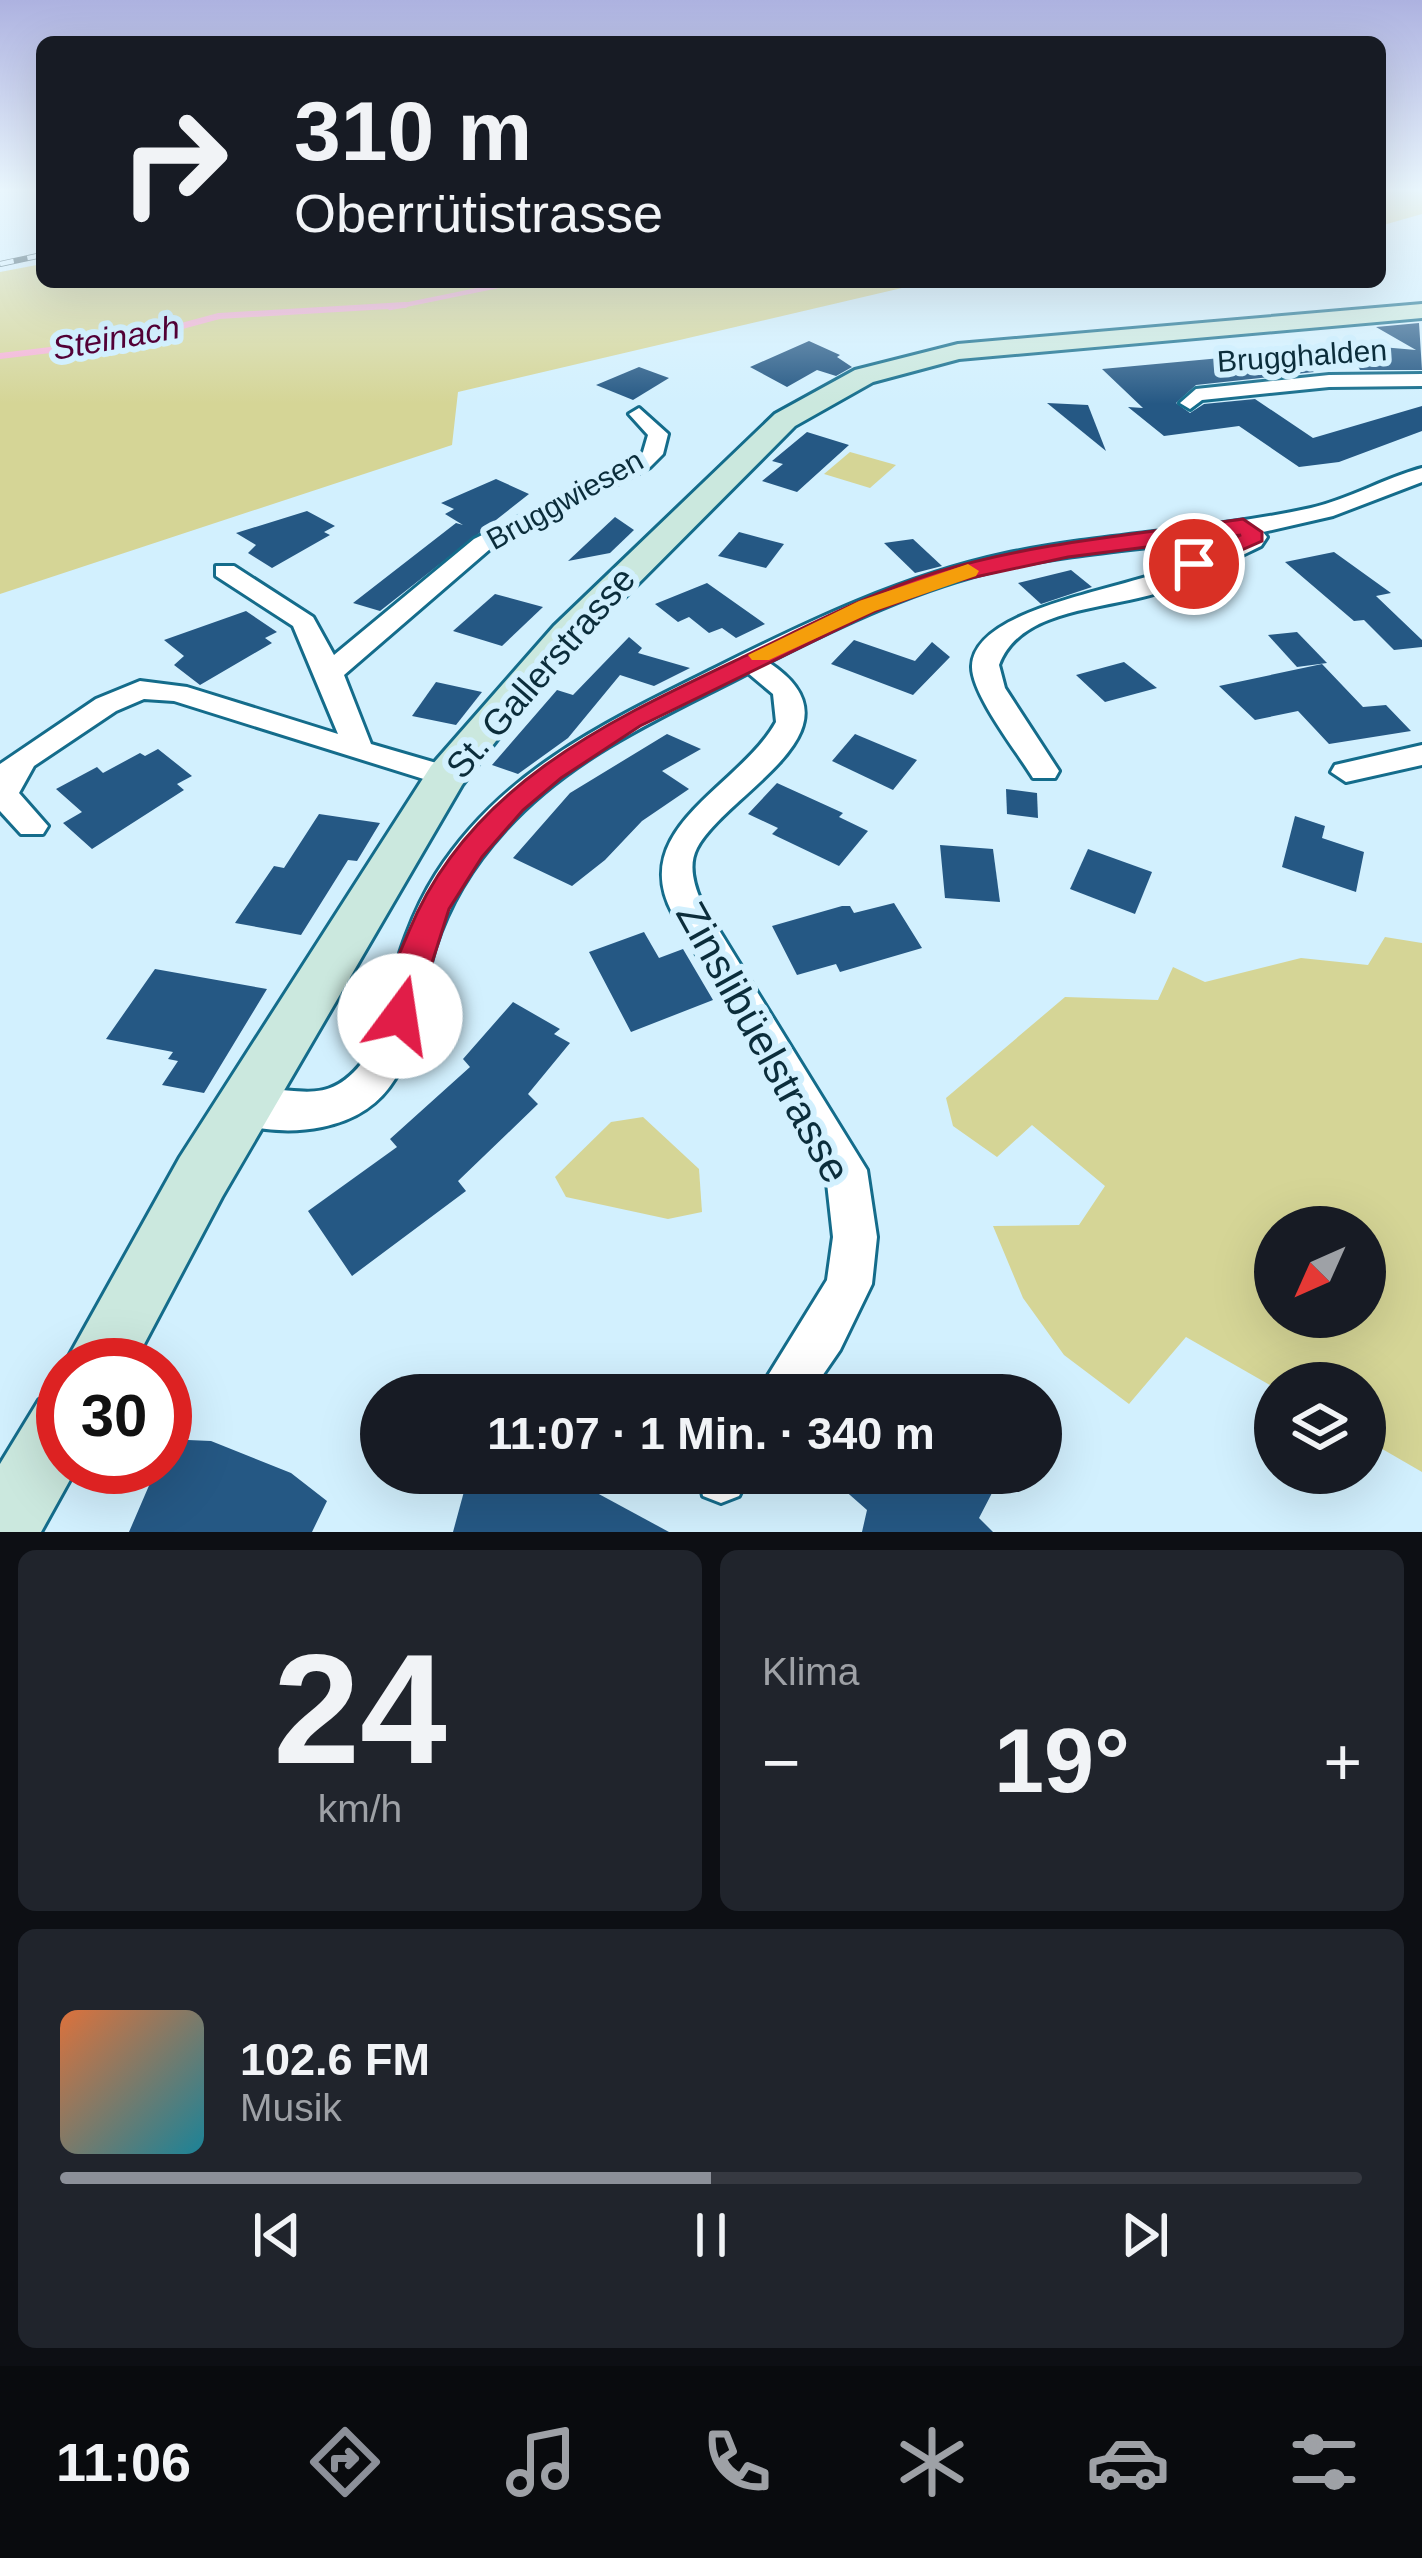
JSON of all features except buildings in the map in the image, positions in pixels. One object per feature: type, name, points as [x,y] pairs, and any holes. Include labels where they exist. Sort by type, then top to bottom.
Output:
[{"type":"main road","name":"St. Gallerstrasse","points":[[112,1338],[177,1218],[446,776],[519,685],[768,434],[825,394],[886,369],[958,352],[1422,311]]},
{"type":"main road","points":[[1,1532],[36,1471]]},
{"type":"street","name":"Brugghalden","points":[[1190,403],[1196,394],[1280,384],[1422,380]]},
{"type":"street","name":"Bruggwiesen","points":[[330,673],[482,544],[643,463],[653,454],[658,434],[639,414]]},
{"type":"street","points":[[246,1108],[308,1115],[351,1101],[371,1086],[386,1067],[394,1045],[411,966],[435,906],[491,825],[568,758],[748,662],[867,606],[946,577],[1026,558],[1339,508],[1373,498],[1422,474]]},
{"type":"street","points":[[1044,771],[992,688],[985,664],[994,645],[1006,631],[1029,620],[1154,586],[1252,541],[1255,536],[1243,525]]},
{"type":"street","points":[[225,571],[304,622],[330,673],[359,750]]},
{"type":"street","name":"Zinslibüelstrasse","points":[[748,662],[782,685],[793,712],[791,724],[772,751],[686,838],[676,855],[674,878],[685,904],[846,1170],[855,1237],[849,1284],[824,1334],[795,1374]]},
{"type":"street","points":[[32,826],[3,795],[11,771],[106,705],[140,690],[177,693],[446,776]]},
{"type":"street","points":[[1346,772],[1422,755]]},
{"type":"green space","points":[[36,265],[36,288],[902,288],[458,392],[452,445],[0,594],[0,272]]},
{"type":"green space","points":[[850,452],[896,465],[870,488],[824,474]]},
{"type":"green space","points":[[1385,937],[1422,943],[1422,1472],[1386,1451],[1386,1362],[1254,1362],[1254,1376],[1186,1337],[1129,1404],[1064,1355],[1023,1298],[993,1226],[1079,1225],[1105,1186],[1032,1125],[997,1157],[953,1126],[946,1098],[1065,997],[1158,1000],[1173,967],[1205,982],[1301,958],[1368,965]]},
{"type":"green space","points":[[643,1117],[699,1169],[702,1212],[668,1219],[566,1197],[555,1177],[611,1122]]},
{"type":"waterway","name":"Steinach","points":[[405,305],[488,288]]},
{"type":"waterway","name":"Steinach","points":[[0,356],[126,341],[219,316],[405,305]]},
{"type":"waterway","name":"Steinach","points":[[390,308],[405,305]]},
{"type":"railway","points":[[0,264],[12,261]]},
{"type":"slow traffic","points":[[761,655],[867,606],[968,571]]},
{"type":"route","points":[[400,1016],[411,966],[435,906],[471,849],[513,803],[551,771],[631,721],[867,606],[946,577],[1005,562],[1243,525],[1255,536],[1194,564]]}]
